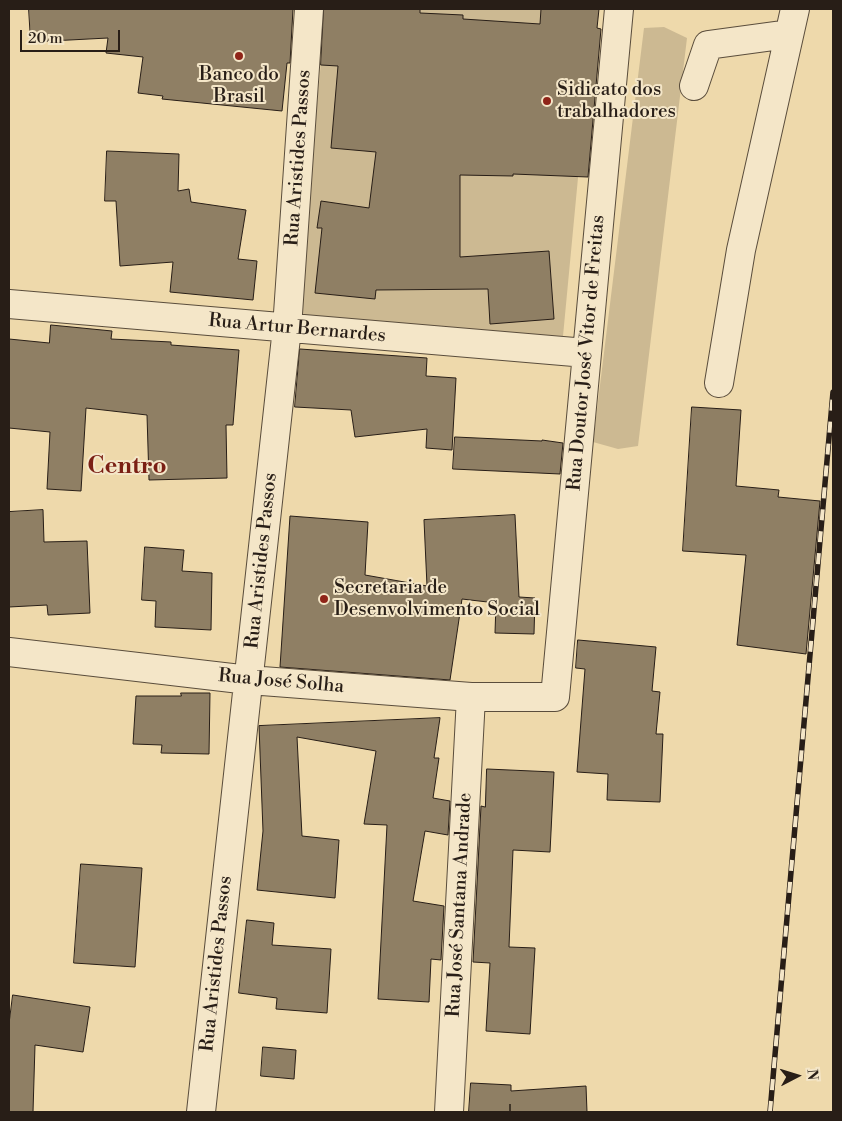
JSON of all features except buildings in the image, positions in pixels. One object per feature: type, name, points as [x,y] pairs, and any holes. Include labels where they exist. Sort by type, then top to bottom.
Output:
[{"type":"street","name":"Rua Aristides Passos","points":[[201,1112],[287,328],[309,9]]},
{"type":"street","name":"Rua Doutor José Vitor de Freitas","points":[[555,698],[619,9]]},
{"type":"street","points":[[694,86],[708,45],[792,21],[741,250],[719,383]]},
{"type":"street","name":"Rua Artur Bernardes","points":[[9,304],[586,353]]},
{"type":"street","name":"Rua José Solha","points":[[9,652],[249,680],[471,698],[555,698]]},
{"type":"street","name":"Rua José Santana Andrade","points":[[449,1112],[471,698]]},
{"type":"shaded area","points":[[326,9],[594,9],[563,336],[296,325]]},
{"type":"shaded area","points":[[664,27],[687,38],[638,446],[618,449],[593,442],[644,28]]},
{"type":"railway","points":[[770,1112],[833,392]]},
{"type":"place","name":"Banco do Brasil","points":[[239,56]]},
{"type":"place","name":"Sidicato dos trabalhadores","points":[[547,101]]},
{"type":"place","name":"Secretaria de Desenvolvimento Social","points":[[324,599]]},
{"type":"district","name":"Centro","points":[[127,467]]}]
